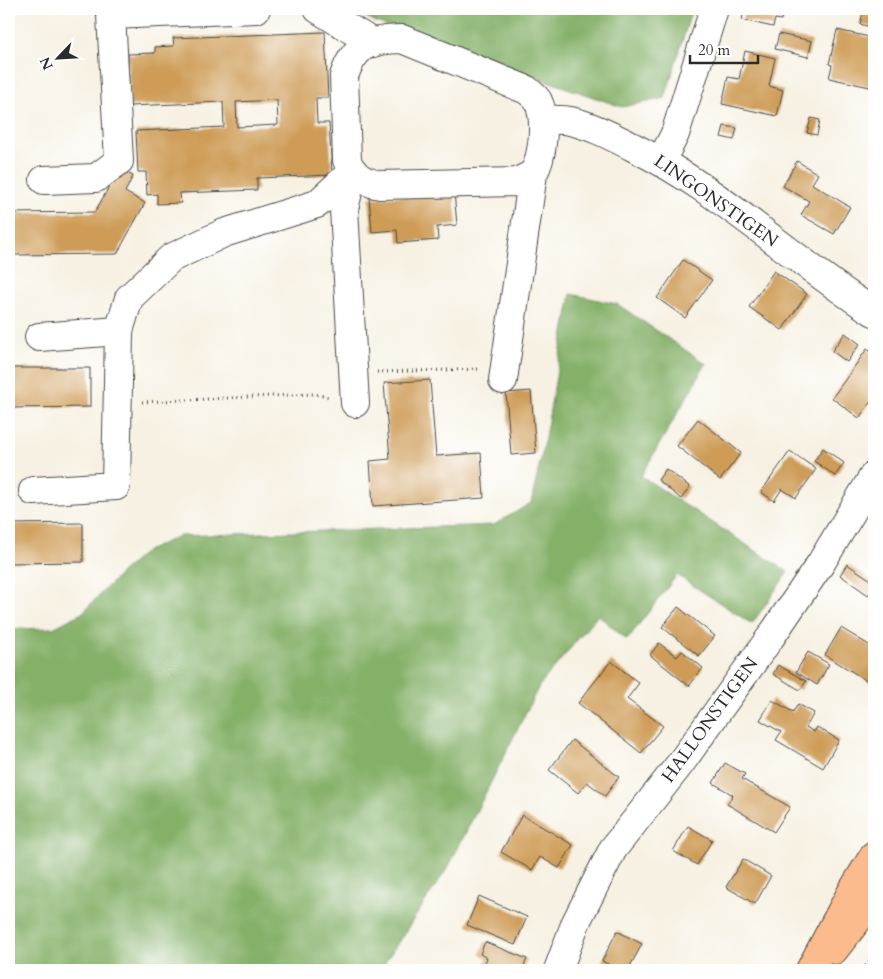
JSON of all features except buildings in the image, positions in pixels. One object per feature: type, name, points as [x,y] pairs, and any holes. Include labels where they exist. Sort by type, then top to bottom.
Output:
[{"type":"main road","points":[[810,970],[852,891],[874,855]]},
{"type":"main road","points":[[817,970],[874,899]]},
{"type":"street","points":[[44,180],[96,178],[119,161],[111,15],[256,9]]},
{"type":"street","points":[[318,9],[373,43]]},
{"type":"street","points":[[661,161],[675,134],[714,9]]},
{"type":"street","points":[[503,374],[534,174],[539,164],[544,120],[538,100],[527,90],[402,39],[381,39],[360,48],[348,64],[344,76],[347,160],[349,167],[364,182],[380,185],[517,182],[534,174]]},
{"type":"street","name":"LINGONSTIGEN","points":[[544,120],[568,120],[596,128],[661,161],[721,201],[799,260],[874,312]]},
{"type":"street","points":[[34,491],[116,486],[119,331],[129,298],[171,258],[224,233],[316,204],[353,172]]},
{"type":"street","points":[[353,172],[344,209],[354,393]]},
{"type":"street","points":[[39,337],[119,331]]},
{"type":"street","name":"HALLONSTIGEN","points":[[558,970],[576,922],[612,849],[680,764],[770,638],[821,563],[874,474]]},
{"type":"path","points":[[117,404],[354,393],[376,372],[503,374]]},
{"type":"path","points":[[864,970],[874,954]]},
{"type":"green space","points":[[351,9],[692,9],[665,98],[622,107],[376,22]]},
{"type":"green space","points":[[571,294],[617,304],[706,364],[641,476],[788,572],[752,624],[677,575],[627,640],[598,615],[539,686],[450,864],[380,970],[9,970],[9,629],[53,628],[82,613],[120,574],[145,552],[179,536],[494,525],[531,503],[542,454]]}]
